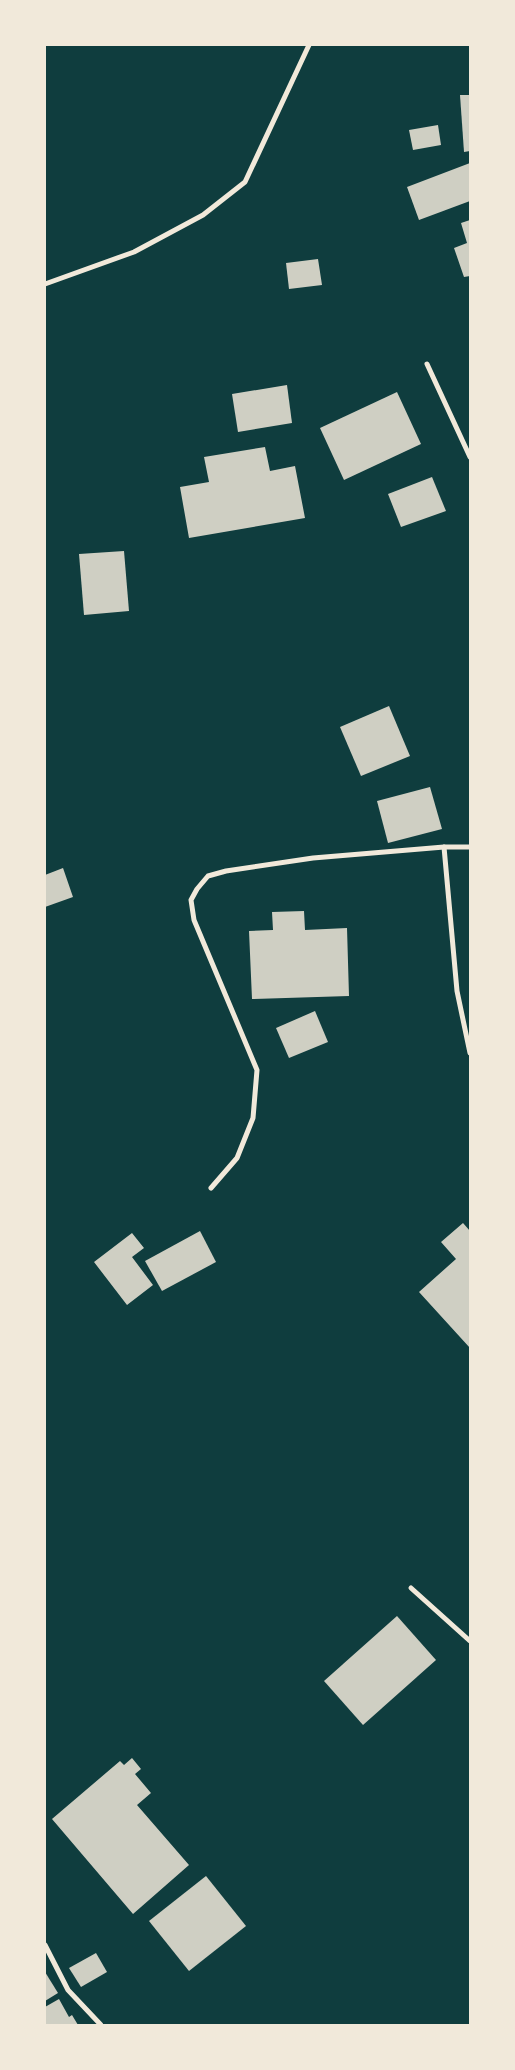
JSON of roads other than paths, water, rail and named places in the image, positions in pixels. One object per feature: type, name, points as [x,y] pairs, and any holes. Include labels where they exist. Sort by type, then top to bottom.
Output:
[{"type":"street","points":[[45,284],[134,252],[203,215],[245,182],[308,45]]},
{"type":"street","points":[[427,364],[470,457]]},
{"type":"street","points":[[211,1188],[237,1158],[253,1118],[257,1070],[194,920],[191,900],[197,889],[208,876],[226,870],[313,858],[444,847],[470,847]]},
{"type":"street","points":[[444,847],[457,991],[470,1053]]},
{"type":"street","points":[[411,1588],[470,1641]]},
{"type":"street","points":[[45,1946],[68,1990],[101,2025]]}]
